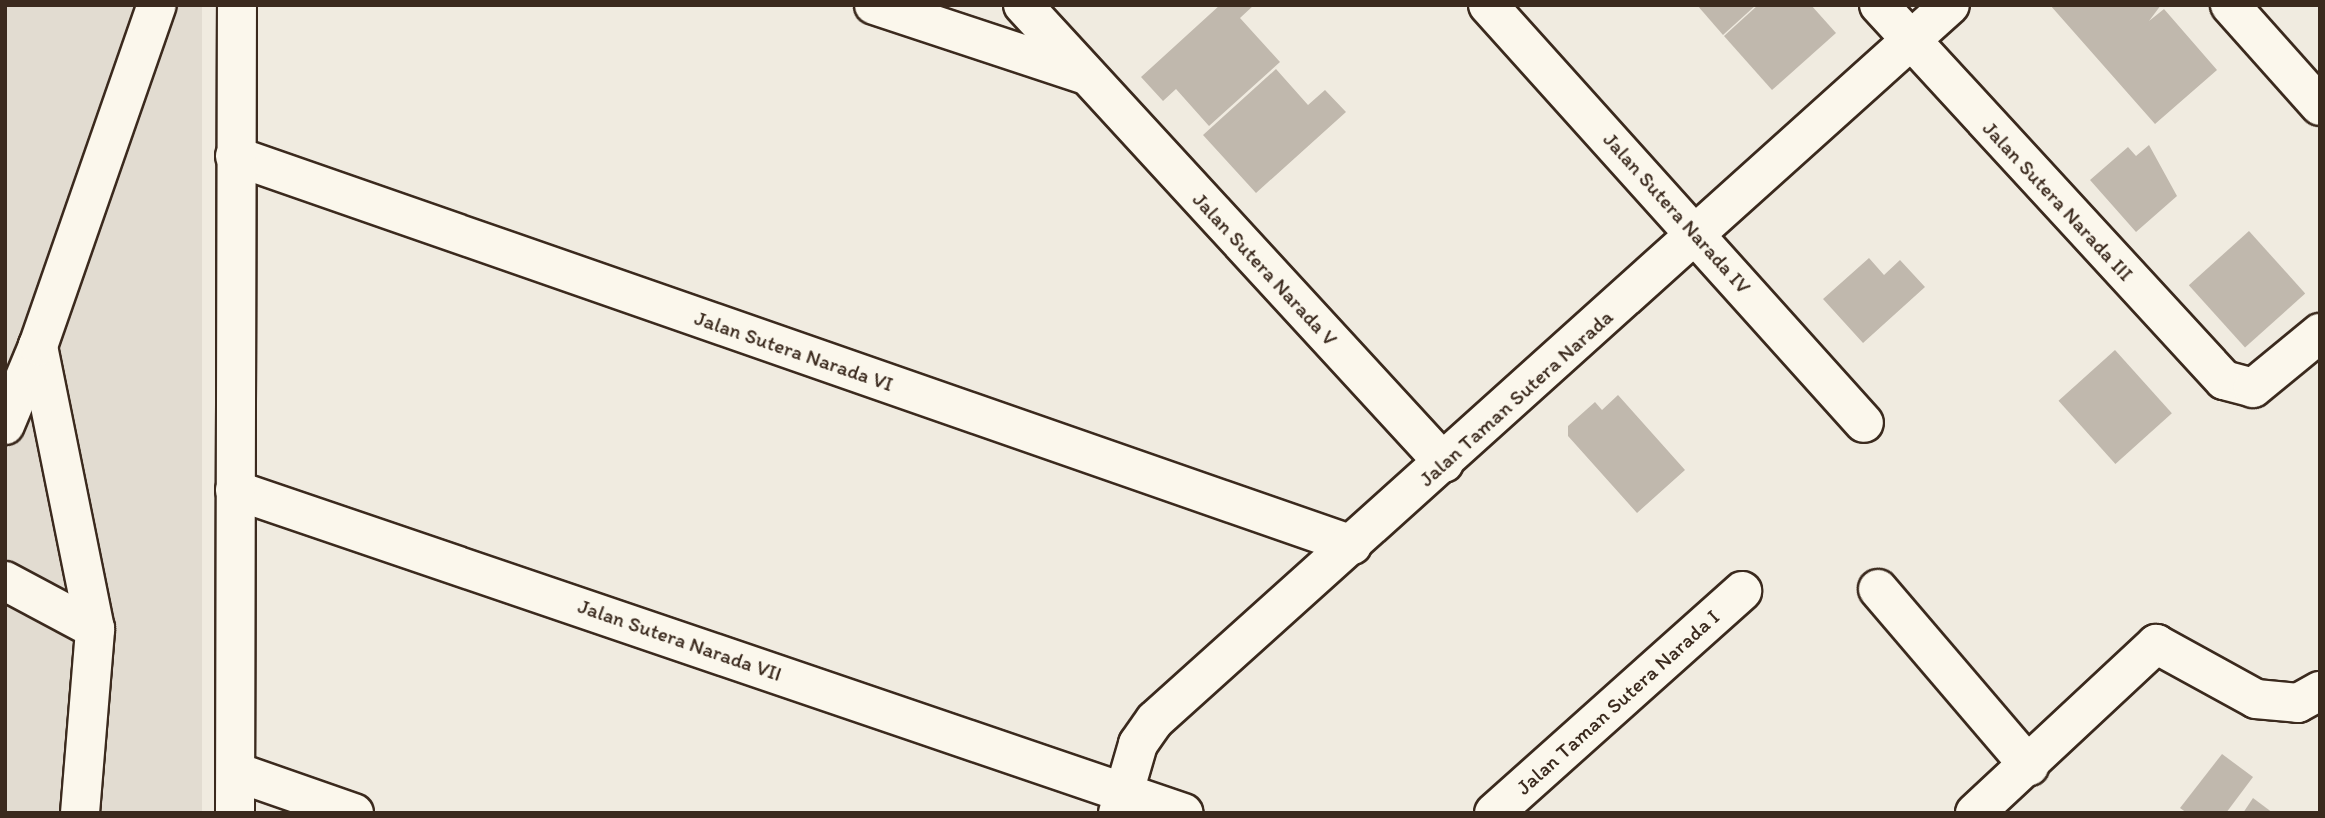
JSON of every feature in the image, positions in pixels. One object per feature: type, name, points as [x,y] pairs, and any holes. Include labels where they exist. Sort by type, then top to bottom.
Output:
[{"type":"street","points":[[5,425],[38,346],[157,5]]},
{"type":"street","points":[[234,813],[237,5]]},
{"type":"street","name":"Jalan Sutera Narada V","points":[[874,5],[1085,75]]},
{"type":"street","name":"Jalan Sutera Narada V","points":[[1023,5],[1444,463]]},
{"type":"street","name":"Jalan Sutera Narada IV","points":[[1488,5],[1697,233],[1864,423]]},
{"type":"street","name":"Jalan Sutera Narada III","points":[[1879,5],[2224,380],[2243,390],[2320,333]]},
{"type":"street","name":"Jalan Taman Sutera Narada","points":[[1121,802],[1138,744],[1155,720],[1444,463],[1950,5]]},
{"type":"street","points":[[2230,5],[2320,106]]},
{"type":"street","name":"Jalan Sutera Narada VI","points":[[235,156],[1352,545]]},
{"type":"street","points":[[38,346],[95,629],[80,813]]},
{"type":"street","name":"Jalan Sutera Narada VII","points":[[235,490],[1121,802],[1184,813]]},
{"type":"street","points":[[5,581],[95,629]]},
{"type":"street","points":[[1878,589],[2029,766]]},
{"type":"street","name":"Jalan Taman Sutera Narada I","points":[[1494,813],[1742,591]]},
{"type":"street","points":[[1975,813],[2029,766],[2156,644],[2256,699],[2313,707]]},
{"type":"street","points":[[236,772],[354,813]]},
{"type":"shaded area","points":[[5,5],[202,5],[202,813],[5,813]]},
{"type":"building","points":[[1220,5],[1254,5],[1240,18],[1280,62],[1209,126],[1176,89],[1163,101],[1141,77]]},
{"type":"building","points":[[1697,5],[1756,5],[1723,35]]},
{"type":"building","points":[[1758,5],[1811,5],[1836,33],[1772,90],[1724,36]]},
{"type":"building","points":[[2050,5],[2161,5],[2149,21],[2164,9],[2217,70],[2155,124]]},
{"type":"building","points":[[1276,69],[1308,105],[1325,90],[1346,112],[1256,193],[1203,135]]},
{"type":"building","points":[[2149,145],[2177,196],[2136,232],[2090,180],[2128,147],[2136,156]]},
{"type":"building","points":[[2249,231],[2305,293],[2245,348],[2189,285]]},
{"type":"building","points":[[1869,258],[1884,275],[1900,260],[1925,287],[1863,343],[1823,299]]},
{"type":"building","points":[[2115,350],[2172,413],[2115,464],[2059,401]]},
{"type":"building","points":[[1618,395],[1685,470],[1637,513],[1568,436],[1568,426],[1595,402],[1602,410]]},
{"type":"building","points":[[2222,754],[2253,777],[2226,813],[2187,813],[2180,808]]},
{"type":"building","points":[[2253,798],[2273,813],[2243,813]]}]
